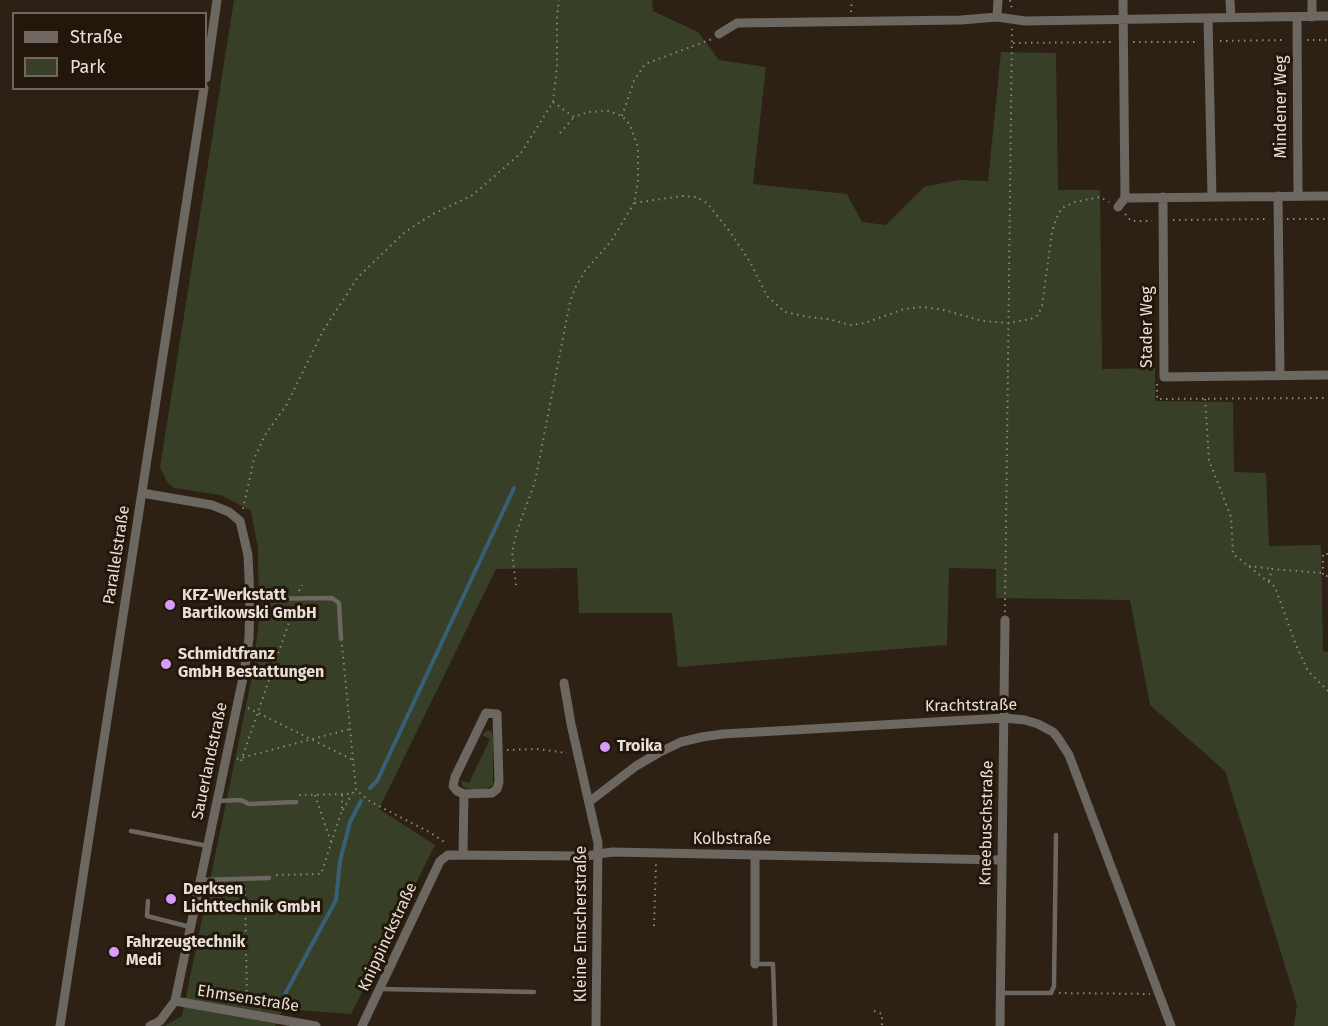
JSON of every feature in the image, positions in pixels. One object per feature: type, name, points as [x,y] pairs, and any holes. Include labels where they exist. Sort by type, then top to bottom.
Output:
[{"type":"street","points":[[207,71],[217,0]]},
{"type":"street","points":[[997,17],[998,0]]},
{"type":"street","points":[[1118,207],[1125,198],[1124,0]]},
{"type":"street","points":[[1230,0],[1231,18]]},
{"type":"street","points":[[1312,0],[1312,17]]},
{"type":"street","points":[[719,34],[737,24],[961,20],[997,17],[1025,21],[1328,16]]},
{"type":"street","name":"Mindener Weg","points":[[1297,17],[1298,196]]},
{"type":"street","points":[[1208,18],[1212,196]]},
{"type":"street","name":"Parallelstraße","points":[[60,1026],[204,90]]},
{"type":"street","points":[[1278,196],[1280,376]]},
{"type":"street","points":[[1125,198],[1328,196]]},
{"type":"street","name":"Stader Weg","points":[[1163,198],[1164,376],[1328,375]]},
{"type":"street","points":[[142,493],[212,505],[228,512],[240,521]]},
{"type":"street","name":"Sauerlandstraße","points":[[150,1026],[160,1021],[175,1001],[249,638],[248,555],[240,521]]},
{"type":"street","name":"Kneebuschstraße","points":[[1000,1026],[1005,620]]},
{"type":"street","name":"Kleine Emscherstraße","points":[[564,682],[598,843],[596,1026]]},
{"type":"street","points":[[486,713],[497,714],[499,782],[497,789],[492,793],[464,794],[453,786],[486,713]]},
{"type":"street","name":"Krachtstraße","points":[[589,802],[636,766],[681,742],[702,737],[1004,718],[1025,720],[1046,728],[1058,738],[1069,755],[1171,1026]]},
{"type":"street","points":[[462,854],[464,794]]},
{"type":"street","name":"Kolbstraße","points":[[444,858],[462,854],[598,855],[612,852],[656,855],[1001,860]]},
{"type":"street","points":[[755,855],[755,964]]},
{"type":"street","name":"Knippinckstraße","points":[[362,1026],[444,858]]},
{"type":"street","name":"Ehmsenstraße","points":[[175,1001],[316,1026]]},
{"type":"street","points":[[249,1015],[252,1026]]},
{"type":"lane","points":[[250,599],[332,598],[339,603],[341,639]]},
{"type":"lane","points":[[217,801],[241,801],[249,804],[296,802]]},
{"type":"lane","points":[[131,831],[207,846]]},
{"type":"lane","points":[[1001,993],[1051,993],[1054,986],[1056,836]]},
{"type":"lane","points":[[200,880],[269,878]]},
{"type":"lane","points":[[148,901],[147,916],[190,927]]},
{"type":"lane","points":[[755,964],[773,964],[775,1026]]},
{"type":"lane","points":[[380,990],[534,992]]},
{"type":"path","points":[[240,521],[254,459],[265,435],[287,404],[323,331],[353,284],[405,232],[434,214],[473,195],[521,153],[553,102],[557,66],[556,16],[559,0]]},
{"type":"path","points":[[1010,0],[1012,10]]},
{"type":"path","points":[[1005,620],[1012,25]]},
{"type":"path","points":[[622,116],[634,81],[645,64],[706,42],[719,34]]},
{"type":"path","points":[[1012,43],[1328,40]]},
{"type":"path","points":[[553,102],[574,117]]},
{"type":"path","points":[[516,585],[512,552],[517,531],[535,482],[570,302],[585,271],[612,240],[634,203],[638,181],[638,148],[630,125],[622,116],[609,111],[588,112],[574,117],[560,133]]},
{"type":"path","points":[[634,203],[682,196],[696,197],[707,203],[750,262],[767,296],[780,308],[792,314],[850,325],[865,323],[904,309],[923,308],[944,310],[982,321],[1009,323],[1031,319],[1038,315],[1042,306],[1052,232],[1056,219],[1062,208],[1075,202],[1100,197],[1118,207],[1131,221],[1328,219]]},
{"type":"path","points":[[1164,376],[1157,377],[1157,399],[1328,398]]},
{"type":"path","points":[[1205,399],[1209,460],[1232,517],[1233,554],[1275,587],[1308,671],[1328,691]]},
{"type":"path","points":[[1323,573],[1323,554],[1328,554]]},
{"type":"path","points":[[1246,565],[1323,573],[1323,576],[1328,576]]},
{"type":"path","points":[[1269,581],[1272,569]]},
{"type":"path","points":[[241,760],[302,585]]},
{"type":"path","points":[[341,639],[356,790],[371,802],[447,843],[444,858]]},
{"type":"path","points":[[237,704],[353,759]]},
{"type":"path","points":[[226,759],[241,760],[350,729]]},
{"type":"path","points":[[498,750],[537,749],[550,753],[578,754]]},
{"type":"path","points":[[269,878],[269,875],[321,874],[342,810],[351,794],[356,790]]},
{"type":"path","points":[[342,794],[342,810]]},
{"type":"path","points":[[296,802],[298,795],[351,794]]},
{"type":"path","points":[[315,795],[331,842]]},
{"type":"path","points":[[654,926],[656,855]]},
{"type":"path","points":[[244,879],[249,1015]]},
{"type":"path","points":[[1051,993],[1158,994]]},
{"type":"path","points":[[874,1011],[882,1014],[882,1026]]},
{"type":"green space","points":[[234,0],[652,0],[653,11],[698,32],[719,60],[766,67],[753,184],[847,194],[862,222],[886,225],[924,187],[958,180],[988,181],[1001,52],[1056,53],[1058,190],[1100,190],[1102,369],[1155,368],[1155,401],[1233,402],[1234,472],[1266,473],[1269,546],[1321,545],[1323,651],[1328,652],[1328,1026],[1294,1026],[1297,1005],[1225,771],[1150,705],[1130,600],[996,598],[996,569],[949,568],[947,645],[678,667],[672,613],[579,613],[577,568],[496,569],[379,809],[435,845],[351,1014],[283,1009],[275,1026],[164,1026],[182,1016],[253,672],[259,619],[258,548],[251,511],[221,495],[174,488],[167,482],[160,467]]},
{"type":"green space","points":[[487,730],[492,732],[493,736],[493,785],[486,789],[467,789],[462,786],[461,781],[469,783],[490,739],[482,735]]},
{"type":"waterway","points":[[370,788],[377,781],[514,488]]},
{"type":"waterway","points":[[283,998],[336,900],[340,861],[350,822],[361,801]]},
{"type":"place","name":"KFZ-Werkstatt Bartikowski GmbH","points":[[170,605]]},
{"type":"place","name":"Schmidtfranz GmbH Bestattungen","points":[[166,664]]},
{"type":"place","name":"Troika","points":[[605,747]]},
{"type":"place","name":"Derksen Lichttechnik GmbH","points":[[171,899]]},
{"type":"place","name":"Fahrzeugtechnik Medi","points":[[114,952]]}]
